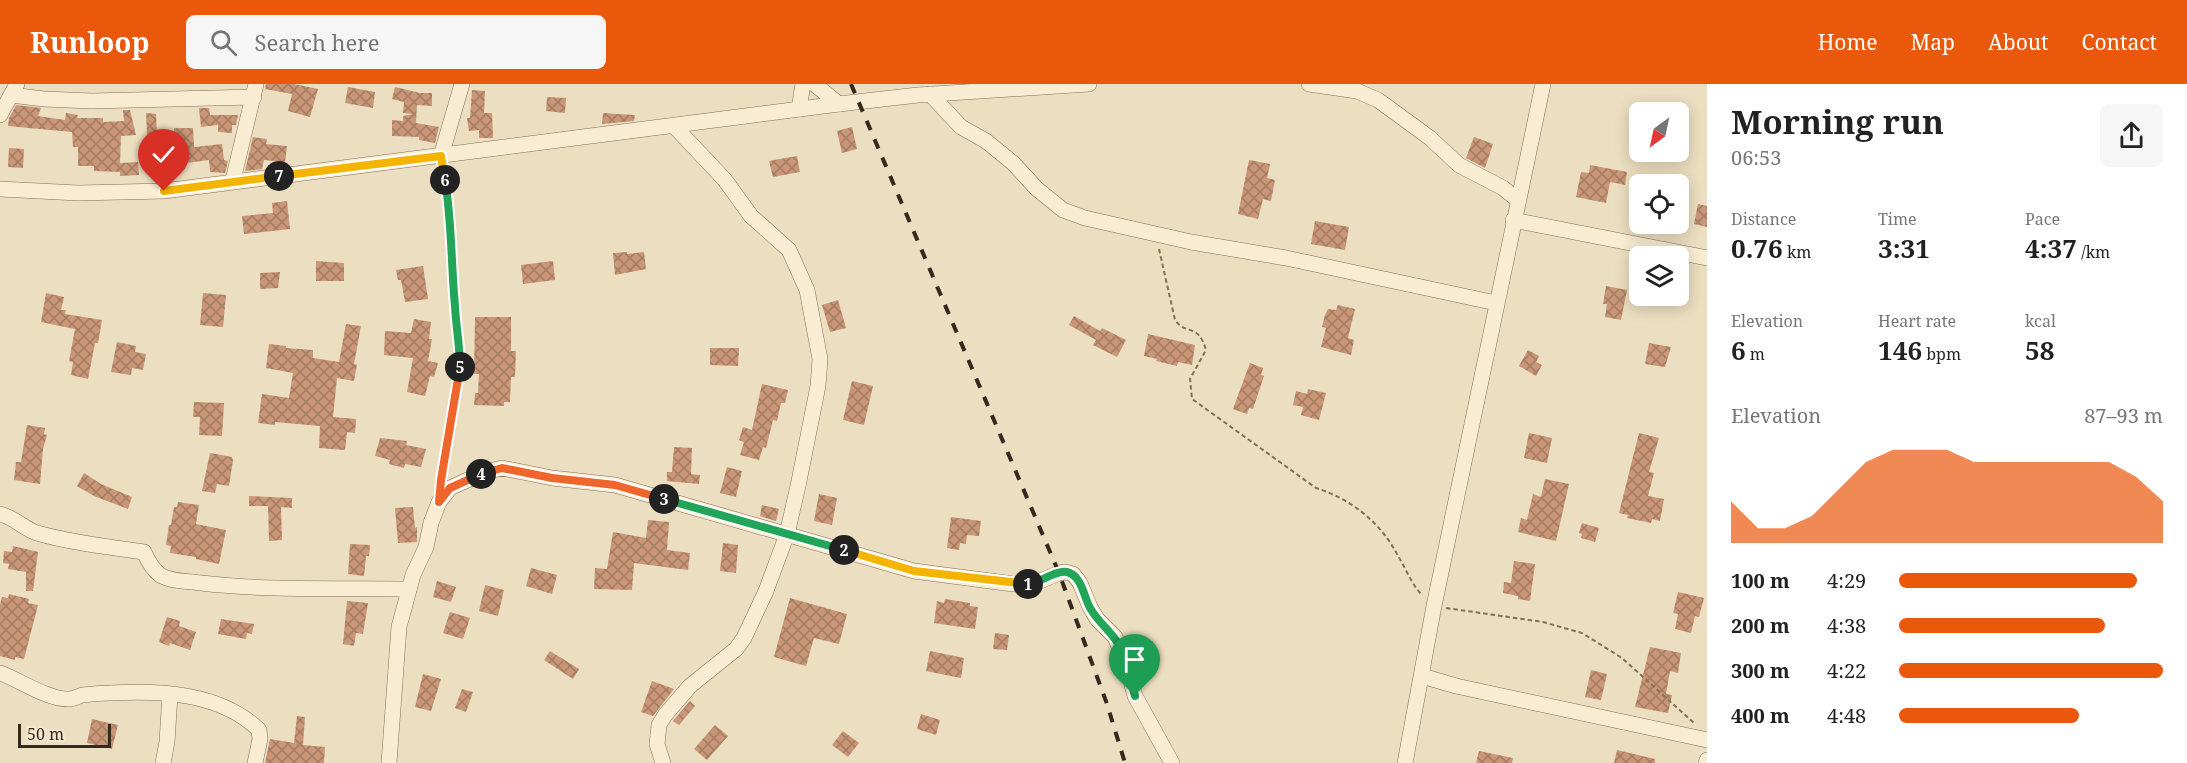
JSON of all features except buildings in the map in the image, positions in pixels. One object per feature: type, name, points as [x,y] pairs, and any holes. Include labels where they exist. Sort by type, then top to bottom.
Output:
[{"type":"street","points":[[441,156],[462,84]]},
{"type":"street","points":[[799,109],[803,84]]},
{"type":"street","points":[[814,84],[838,104]]},
{"type":"street","points":[[0,189],[78,193],[164,191],[233,180],[441,156],[838,104],[930,94],[1089,84]]},
{"type":"street","points":[[1309,84],[1357,91],[1378,100],[1430,138],[1459,165],[1503,188],[1518,200]]},
{"type":"street","points":[[1405,763],[1434,606],[1543,84]]},
{"type":"street","points":[[0,114],[14,89],[44,99],[92,101],[255,90],[233,180]]},
{"type":"street","points":[[930,94],[961,127],[986,141],[1063,210],[1085,218],[1191,242],[1286,258],[1496,303]]},
{"type":"street","points":[[663,763],[657,744],[659,725],[672,705],[690,686],[726,658],[744,638],[766,591],[787,534],[818,386],[820,358],[807,290],[789,250],[751,216],[725,180],[674,126]]},
{"type":"street","points":[[1513,220],[1707,258]]},
{"type":"street","points":[[389,763],[399,627],[413,575],[426,547],[430,523],[439,502],[450,488],[463,481],[502,468],[552,478],[615,485],[914,571],[1031,585],[1065,572],[1073,574],[1080,583],[1093,613],[1115,637],[1127,666],[1135,696],[1172,763]]},
{"type":"street","points":[[0,514],[36,532],[72,541],[144,552],[151,566],[161,575],[172,579],[224,586],[300,590],[409,589]]},
{"type":"street","points":[[0,673],[52,696],[69,699],[112,693],[170,695],[209,700],[225,706],[250,721],[259,730],[260,739],[255,763]]},
{"type":"street","points":[[1422,676],[1467,689],[1706,740]]},
{"type":"street","points":[[163,763],[167,742],[170,695]]},
{"type":"path","points":[[439,502],[459,372],[460,341],[455,307],[451,215],[441,156]]},
{"type":"path","points":[[1148,231],[1159,250],[1175,320],[1179,326],[1196,331],[1203,338],[1206,350],[1190,379],[1192,399],[1316,488],[1351,503],[1383,532],[1417,590],[1434,606],[1543,622],[1582,633],[1622,658],[1701,729],[1706,740]]},
{"type":"railway","points":[[851,84],[1059,573],[1107,704],[1125,763]]},
{"type":"route","points":[[164,191],[233,180],[441,156],[451,215],[455,307],[460,341],[459,372],[439,502],[450,488],[485,472],[502,468],[552,478],[615,485],[914,571],[1031,585],[1059,573],[1073,574],[1080,583],[1097,619],[1115,637],[1122,651],[1135,696]]}]
